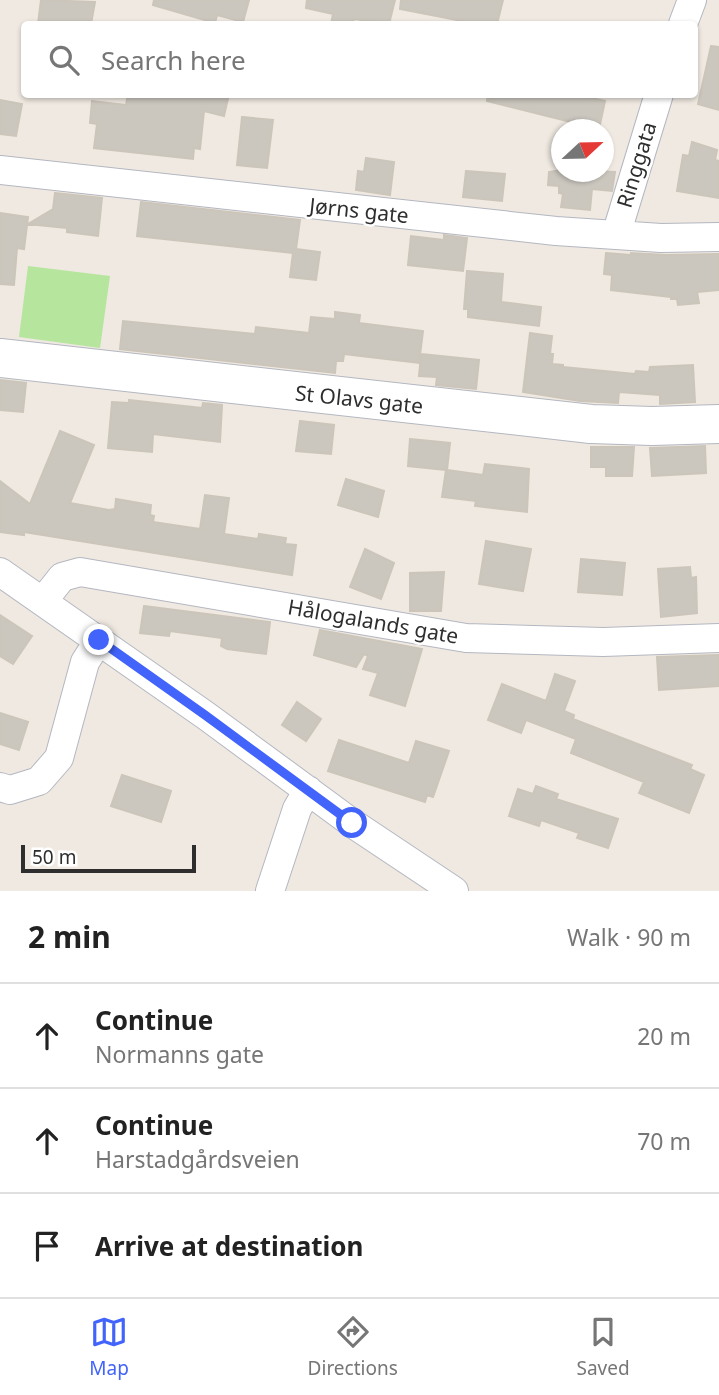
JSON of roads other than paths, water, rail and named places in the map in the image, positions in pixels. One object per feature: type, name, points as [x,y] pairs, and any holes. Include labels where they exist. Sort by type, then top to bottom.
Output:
[{"type":"street","points":[[684,21],[692,0]]},
{"type":"street","name":"Ringgata","points":[[616,235],[658,98]]},
{"type":"street","name":"Jørns gate","points":[[0,170],[449,221],[616,235],[719,237]]},
{"type":"street","name":"St Olavs gate","points":[[0,358],[591,425],[719,424]]},
{"type":"street","points":[[0,572],[419,869],[454,891]]},
{"type":"street","name":"Hålogalands gate","points":[[43,601],[62,577],[80,572],[466,638],[603,642],[719,638]]},
{"type":"street","points":[[0,788],[10,790],[39,781],[59,758],[85,662],[99,640]]},
{"type":"street","points":[[270,891],[297,809],[307,790]]}]
